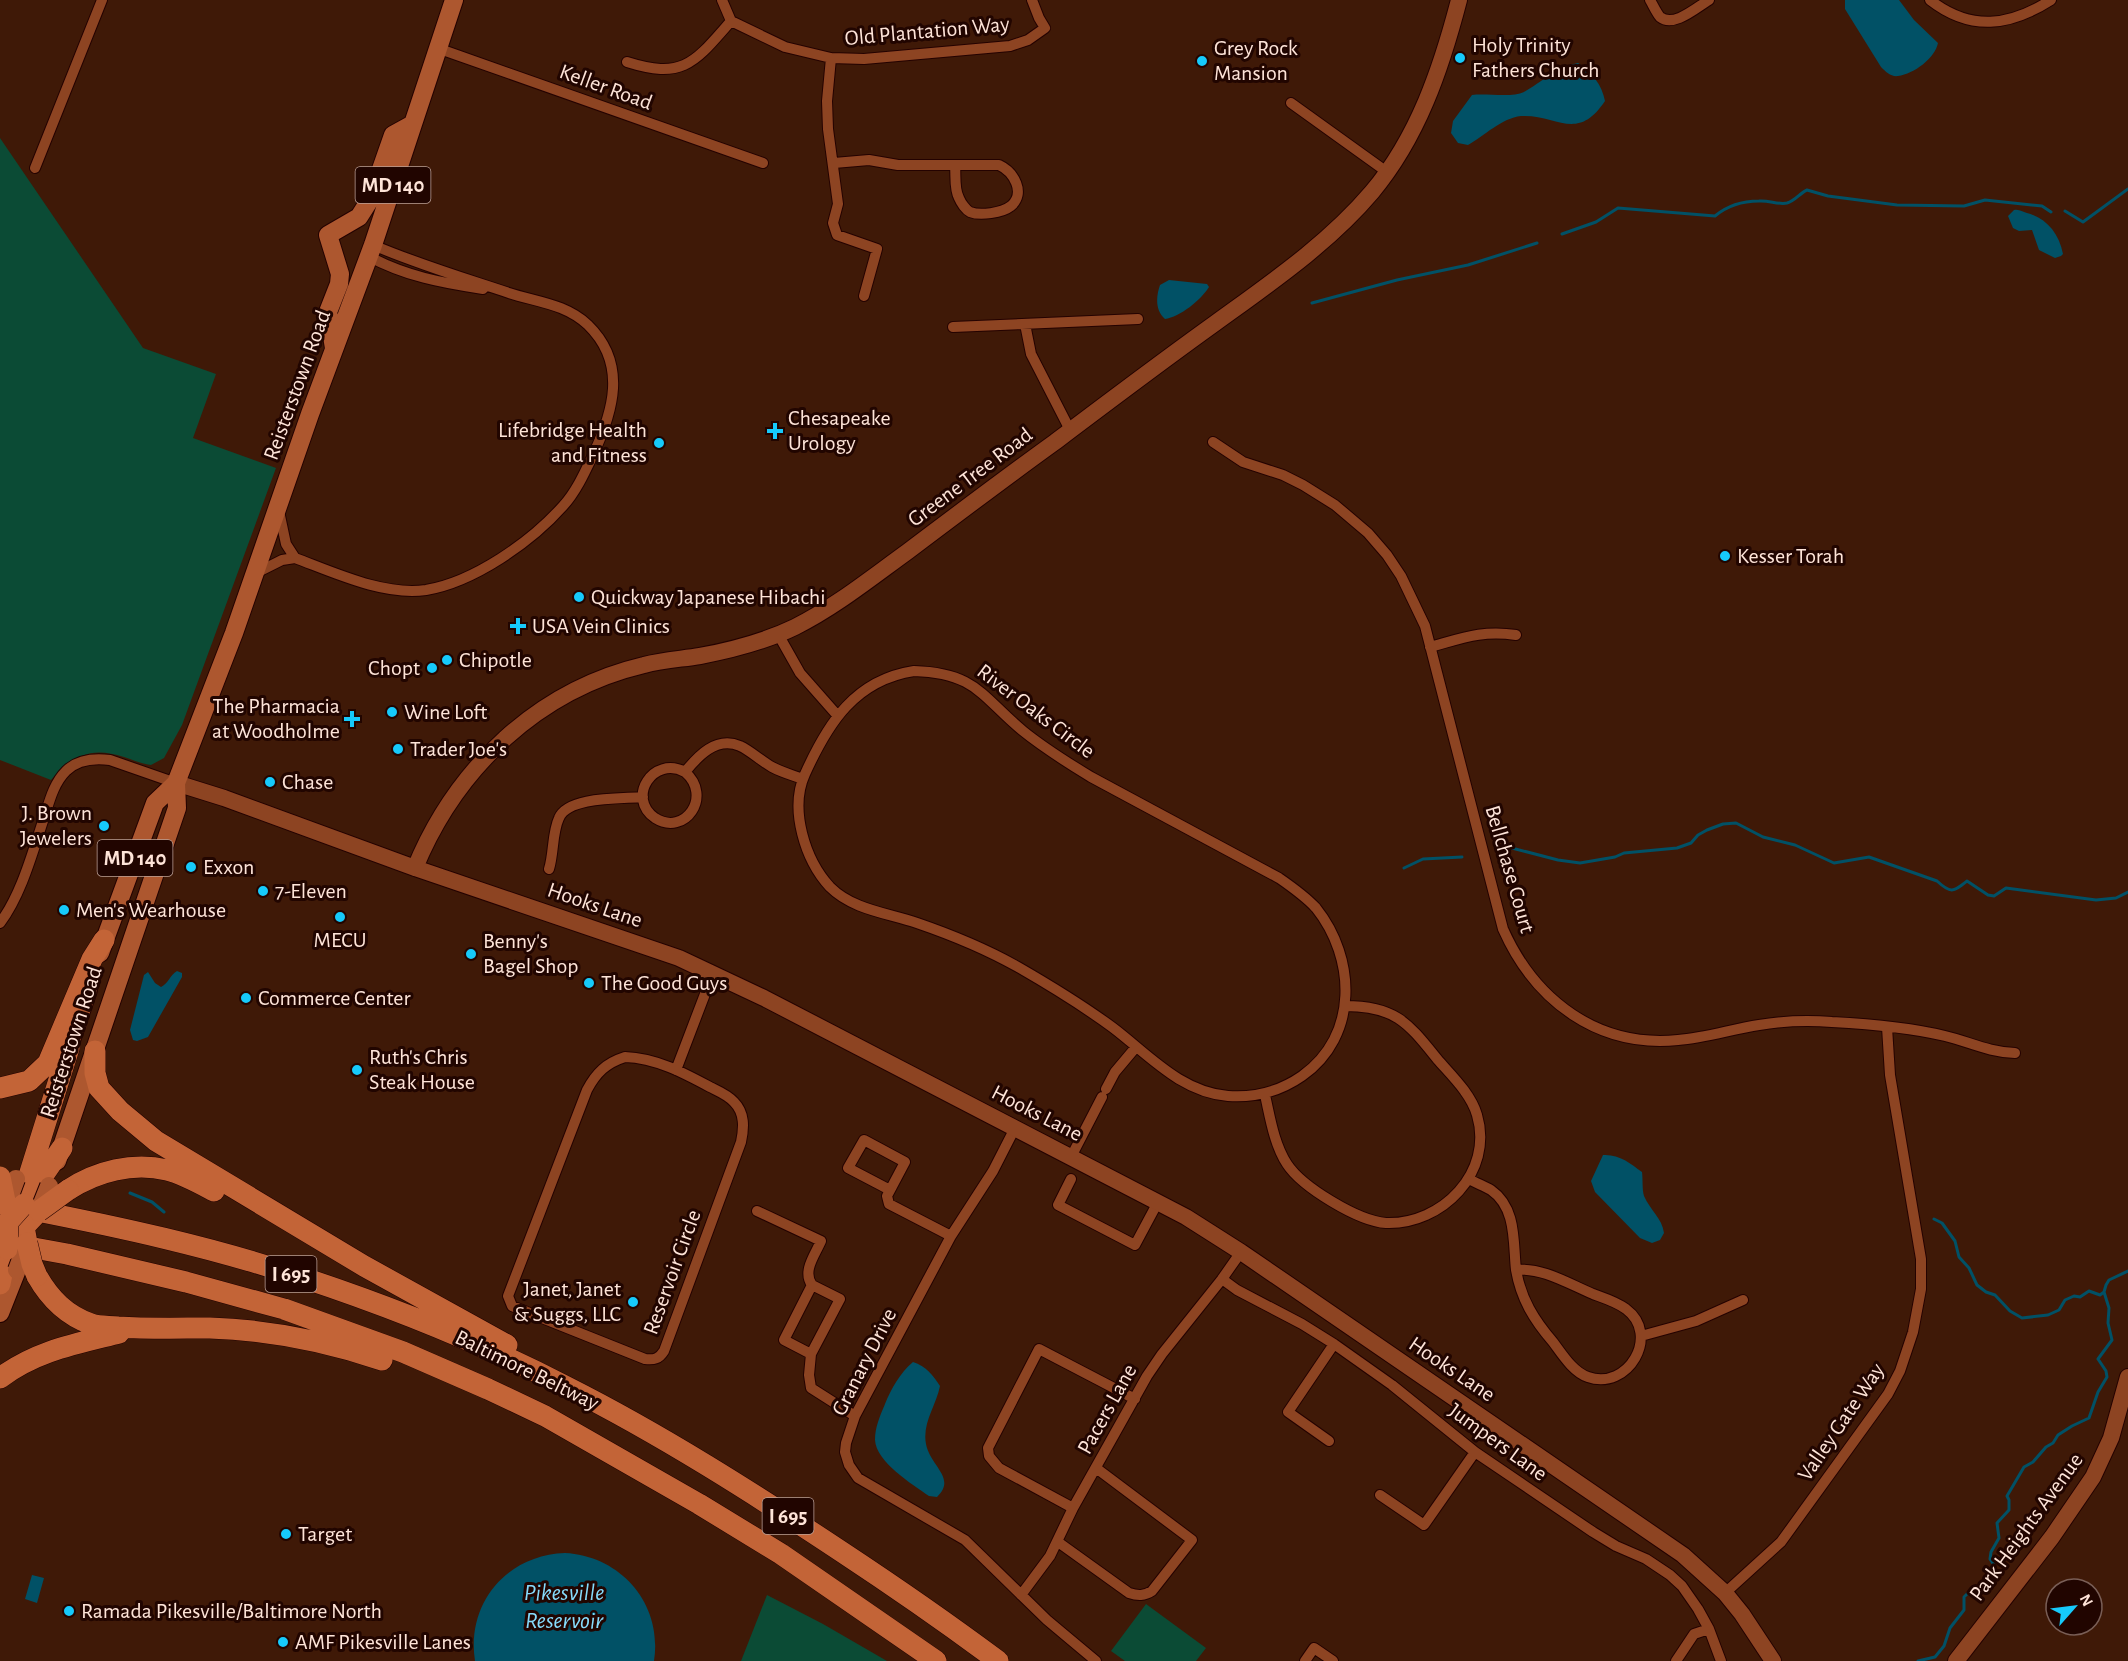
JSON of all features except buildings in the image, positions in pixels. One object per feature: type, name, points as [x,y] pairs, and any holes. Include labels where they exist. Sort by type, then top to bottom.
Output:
[{"type":"highway","points":[[0,1088],[28,1081],[48,1063],[92,959],[104,940]]},
{"type":"highway","points":[[10,1236],[69,1048]]},
{"type":"highway","points":[[95,1051],[95,1073],[99,1088],[137,1126],[173,1152],[333,1249],[510,1347],[567,1387]]},
{"type":"highway","points":[[10,1236],[28,1182],[62,1148]]},
{"type":"highway","points":[[28,1182],[92,1177],[120,1169],[142,1167],[168,1171],[198,1183],[333,1249]]},
{"type":"highway","points":[[10,1236],[32,1263],[46,1292],[58,1305],[73,1317],[93,1325],[242,1330],[319,1340],[545,1416]]},
{"type":"highway","name":"Baltimore Beltway","points":[[10,1236],[199,1247],[300,1276],[420,1320],[506,1357],[657,1436],[803,1526],[998,1661]]},
{"type":"highway","name":"Baltimore Beltway","points":[[10,1236],[67,1254],[176,1279],[284,1309],[403,1352],[545,1416],[632,1464],[760,1542],[866,1611],[936,1661]]},
{"type":"highway","points":[[0,1378],[40,1354],[139,1328]]},
{"type":"main road","name":"Reisterstown Road","points":[[62,1148],[126,951],[177,807],[176,783],[256,573],[371,250],[454,0]]},
{"type":"main road","points":[[334,351],[328,312],[339,284],[340,274],[328,235],[359,217],[370,198],[393,135],[413,124]]},
{"type":"main road","name":"Reisterstown Road","points":[[69,1048],[104,940],[155,803],[176,783]]},
{"type":"main road","points":[[0,1313],[10,1236]]},
{"type":"street","points":[[35,168],[102,0]]},
{"type":"street","points":[[627,62],[663,70],[683,66],[701,55],[731,21],[722,0]]},
{"type":"street","name":"Old Plantation Way","points":[[731,21],[785,47],[831,58],[864,59],[1010,46],[1028,40],[1045,28],[1032,0]]},
{"type":"street","name":"Greene Tree Road","points":[[415,868],[433,828],[478,764],[511,732],[543,709],[583,687],[621,671],[663,661],[731,650],[778,634],[803,622],[841,599],[1296,262],[1355,211],[1386,171],[1417,121],[1430,93],[1459,0]]},
{"type":"street","points":[[1650,0],[1662,18],[1668,20],[1679,18],[1709,0]]},
{"type":"street","points":[[1930,0],[1958,16],[1989,22],[2021,17],[2050,0]]},
{"type":"street","name":"Keller Road","points":[[437,48],[762,163]]},
{"type":"street","points":[[831,58],[827,101],[828,129],[838,204],[832,223],[837,235],[877,249],[864,296]]},
{"type":"street","points":[[1291,103],[1386,171]]},
{"type":"street","points":[[834,164],[869,160],[898,165],[999,165],[1006,168],[1017,183],[1016,198],[1012,205],[996,212],[971,213],[958,197],[956,166]]},
{"type":"street","points":[[256,573],[282,560],[295,558],[376,586],[403,591],[427,590],[454,581],[499,560],[536,533],[565,504],[601,439],[612,406],[613,374],[608,355],[597,336],[574,314],[564,308],[371,250]]},
{"type":"street","points":[[953,327],[1138,319]]},
{"type":"street","points":[[1025,324],[1031,354],[1070,430]]},
{"type":"street","name":"Bellchase Court","points":[[1213,442],[1244,462],[1283,475],[1335,505],[1368,533],[1401,576],[1425,626],[1503,929],[1532,980],[1560,1007],[1594,1026],[1646,1041],[1681,1040],[1791,1021],[1852,1023],[1944,1035],[1996,1052],[2015,1053]]},
{"type":"street","points":[[278,509],[286,544],[295,558]]},
{"type":"street","points":[[1430,647],[1477,634],[1494,632],[1516,635]]},
{"type":"street","points":[[778,634],[800,673],[837,715]]},
{"type":"street","name":"River Oaks Circle","points":[[914,671],[942,673],[968,682],[982,692],[1022,730],[1066,762],[1279,878],[1306,898],[1326,923],[1339,948],[1346,978],[1345,1006],[1339,1030],[1318,1063],[1300,1077],[1265,1095],[1229,1096],[1203,1091],[1170,1074],[1087,1009],[992,953],[915,922],[861,906],[833,889],[810,859],[803,839],[799,809],[802,778],[837,715],[866,689],[902,673],[914,671]]},
{"type":"street","points":[[685,772],[712,746],[727,743],[741,747],[771,767],[802,778]]},
{"type":"street","points":[[0,923],[16,898],[55,786],[67,770],[84,760],[110,760],[176,783]]},
{"type":"street","points":[[671,768],[685,772],[692,779],[698,795],[693,811],[684,818],[671,822],[657,819],[646,808],[643,797],[647,781],[655,772],[671,768]]},
{"type":"street","name":"Hooks Lane","points":[[176,783],[224,798],[415,868],[634,942],[713,973],[1202,1226],[1683,1555],[1725,1593],[1742,1614],[1768,1659]]},
{"type":"street","points":[[549,869],[553,856],[556,825],[562,812],[581,802],[643,797]]},
{"type":"street","points":[[676,1070],[713,973]]},
{"type":"street","points":[[1265,1095],[1278,1143],[1289,1167],[1305,1183],[1360,1217],[1386,1223],[1404,1222],[1430,1214],[1452,1199],[1469,1179],[1479,1153],[1477,1115],[1466,1095],[1422,1040],[1401,1020],[1377,1008],[1345,1006]]},
{"type":"street","name":"Valley Gate Way","points":[[1725,1593],[1781,1542],[1823,1485],[1888,1394],[1900,1371],[1913,1332],[1921,1289],[1921,1259],[1890,1075],[1887,1027]]},
{"type":"street","points":[[1071,1157],[1115,1072],[1136,1047]]},
{"type":"street","name":"Reservoir Circle","points":[[625,1058],[637,1058],[676,1070],[735,1102],[744,1128],[741,1142],[664,1351],[657,1359],[645,1359],[512,1306],[508,1296],[594,1077],[608,1064],[625,1058]]},
{"type":"street","name":"Granary Drive","points":[[1015,1128],[993,1171],[951,1236],[855,1416],[845,1452],[849,1465],[858,1478],[965,1540],[1021,1595],[1096,1661]]},
{"type":"street","points":[[890,1190],[848,1168],[864,1140],[905,1162],[890,1190],[887,1200],[890,1204],[951,1236]]},
{"type":"street","points":[[1071,1179],[1058,1204],[1135,1245],[1158,1202]]},
{"type":"street","points":[[1469,1179],[1491,1190],[1509,1213],[1513,1227],[1516,1270],[1521,1292],[1538,1324],[1571,1365],[1589,1377],[1605,1378],[1625,1371],[1636,1358],[1641,1336],[1632,1315],[1618,1304],[1537,1270],[1516,1270]]},
{"type":"street","points":[[758,1211],[821,1241],[808,1268],[808,1280],[812,1285],[840,1299],[811,1354],[808,1375],[811,1388],[855,1416]]},
{"type":"street","name":"Pacers Lane","points":[[1021,1595],[1050,1556],[1073,1508],[1162,1354],[1222,1280],[1241,1252]]},
{"type":"street","name":"Jumpers Lane","points":[[1222,1280],[1334,1344],[1392,1385],[1475,1452],[1593,1532],[1616,1546],[1646,1559],[1670,1575],[1690,1596],[1709,1629],[1722,1661]]},
{"type":"street","points":[[811,1354],[784,1340],[812,1285]]},
{"type":"street","points":[[1641,1336],[1696,1321],[1743,1300]]},
{"type":"street","points":[[1329,1441],[1288,1412],[1334,1344]]},
{"type":"street","points":[[1073,1508],[999,1468],[989,1456],[988,1448],[1039,1349],[1135,1399]]},
{"type":"street","name":"Park Heights Avenue","points":[[1956,1661],[2052,1537],[2093,1477],[2111,1438],[2128,1377]]},
{"type":"street","points":[[1380,1495],[1424,1525],[1475,1452]]},
{"type":"street","points":[[1058,1542],[1129,1593],[1137,1596],[1152,1591],[1192,1540],[1096,1468]]},
{"type":"street","points":[[1676,1661],[1694,1634],[1709,1629]]},
{"type":"street","points":[[1305,1661],[1314,1648],[1333,1661]]},
{"type":"green space","points":[[0,138],[143,348],[216,374],[193,438],[276,468],[182,725],[164,758],[151,765],[112,754],[92,753],[67,764],[51,780],[0,760]]},
{"type":"green space","points":[[767,1595],[823,1624],[887,1661],[741,1661]]},
{"type":"green space","points":[[1146,1604],[1206,1648],[1196,1661],[1125,1661],[1111,1651]]},
{"type":"water","points":[[1845,0],[1899,0],[1914,20],[1938,43],[1936,49],[1917,69],[1904,75],[1891,75],[1881,67],[1845,9]]},
{"type":"water","points":[[1578,63],[1596,79],[1605,101],[1595,114],[1585,121],[1566,124],[1534,117],[1514,117],[1468,145],[1458,143],[1451,133],[1453,121],[1472,95],[1519,94],[1556,71]]},
{"type":"water","points":[[2014,210],[2034,215],[2046,223],[2055,233],[2063,254],[2055,258],[2039,250],[2032,230],[2019,231],[2013,228],[2008,216]]},
{"type":"water","points":[[1169,280],[1207,284],[1209,287],[1190,307],[1165,319],[1159,312],[1157,298],[1160,285]]},
{"type":"water","points":[[177,971],[182,973],[182,977],[148,1037],[133,1040],[130,1030],[144,975],[148,972],[155,983],[161,987]]},
{"type":"water","points":[[1603,1155],[1629,1162],[1642,1172],[1644,1196],[1663,1228],[1664,1233],[1660,1240],[1652,1243],[1640,1238],[1595,1192],[1591,1181]]},
{"type":"water","points":[[913,1362],[929,1371],[940,1386],[925,1436],[928,1452],[943,1478],[944,1484],[937,1497],[929,1496],[896,1472],[881,1456],[875,1440],[878,1422],[890,1393],[900,1376]]},
{"type":"water","name":"Pikesville Reservoir","points":[[565,1553],[585,1556],[604,1563],[620,1573],[634,1587],[645,1603],[652,1620],[655,1640],[654,1661],[475,1661],[474,1640],[477,1620],[484,1602],[495,1586],[525,1563],[544,1556]]},
{"type":"water","points":[[32,1575],[44,1578],[37,1603],[25,1599]]},
{"type":"waterway","points":[[2065,211],[2083,222],[2128,189]]},
{"type":"waterway","points":[[1562,234],[1596,222],[1618,208],[1715,216],[1730,207],[1747,202],[1787,203],[1807,190],[1828,196],[1897,205],[1964,206],[1985,200],[2042,206],[2051,212]]},
{"type":"waterway","points":[[1312,303],[1397,280],[1468,265],[1537,243]]},
{"type":"waterway","points":[[1508,847],[1558,860],[1580,863],[1615,857],[1624,853],[1677,848],[1691,843],[1707,830],[1723,824],[1736,823],[1763,837],[1795,845],[1834,863],[1869,857],[1937,881],[1949,890],[1967,881],[1988,895],[1994,896],[2006,888],[2096,900],[2116,898],[2128,892]]},
{"type":"waterway","points":[[1404,868],[1423,859],[1462,857]]},
{"type":"waterway","points":[[130,1193],[152,1202],[164,1212]]},
{"type":"waterway","points":[[1934,1219],[1942,1223],[1955,1241],[1959,1257],[1969,1268],[1977,1285],[1995,1295],[2010,1311],[2022,1318],[2048,1315],[2059,1310],[2065,1300],[2074,1296],[2080,1297],[2089,1291],[2100,1295],[2104,1292]]},
{"type":"waterway","points":[[1918,1661],[1935,1657],[1944,1646],[1950,1628],[1964,1610],[1964,1597],[1988,1585],[1995,1578],[1994,1565],[1990,1559],[1991,1552],[1999,1538],[1997,1523],[2009,1510],[2007,1496],[2024,1467],[2033,1462],[2058,1435],[2089,1418],[2098,1392],[2107,1377],[2098,1359],[2112,1340],[2108,1323],[2109,1308],[2104,1292],[2109,1280],[2128,1271]]},
{"type":"place","name":"Holy Trinity Fathers Church","points":[[1460,58]]},
{"type":"place","name":"Grey Rock Mansion","points":[[1202,61]]},
{"type":"place","name":"Chesapeake Urology","points":[[775,431]]},
{"type":"place","name":"Lifebridge Health and Fitness","points":[[659,443]]},
{"type":"place","name":"Kesser Torah","points":[[1725,556]]},
{"type":"place","name":"Quickway Japanese Hibachi","points":[[579,597]]},
{"type":"place","name":"USA Vein Clinics","points":[[518,626]]},
{"type":"place","name":"Chipotle","points":[[447,660]]},
{"type":"place","name":"Chopt","points":[[432,668]]},
{"type":"place","name":"Wine Loft","points":[[392,712]]},
{"type":"place","name":"The Pharmacia at Woodholme","points":[[352,719]]},
{"type":"place","name":"Trader Joe's","points":[[398,749]]},
{"type":"place","name":"Chase","points":[[270,782]]},
{"type":"place","name":"J. Brown Jewelers","points":[[104,826]]},
{"type":"place","name":"Exxon","points":[[191,867]]},
{"type":"place","name":"7-Eleven","points":[[263,891]]},
{"type":"place","name":"Men's Wearhouse","points":[[64,910]]},
{"type":"place","name":"MECU","points":[[340,917]]},
{"type":"place","name":"Benny's Bagel Shop","points":[[471,954]]},
{"type":"place","name":"The Good Guys","points":[[589,983]]},
{"type":"place","name":"Commerce Center","points":[[246,998]]},
{"type":"place","name":"Ruth's Chris Steak House","points":[[357,1070]]},
{"type":"place","name":"Janet, Janet & Suggs, LLC","points":[[633,1302]]},
{"type":"place","name":"Target","points":[[286,1534]]},
{"type":"place","name":"Ramada Pikesville/Baltimore North","points":[[69,1611]]},
{"type":"place","name":"AMF Pikesville Lanes","points":[[283,1642]]}]
